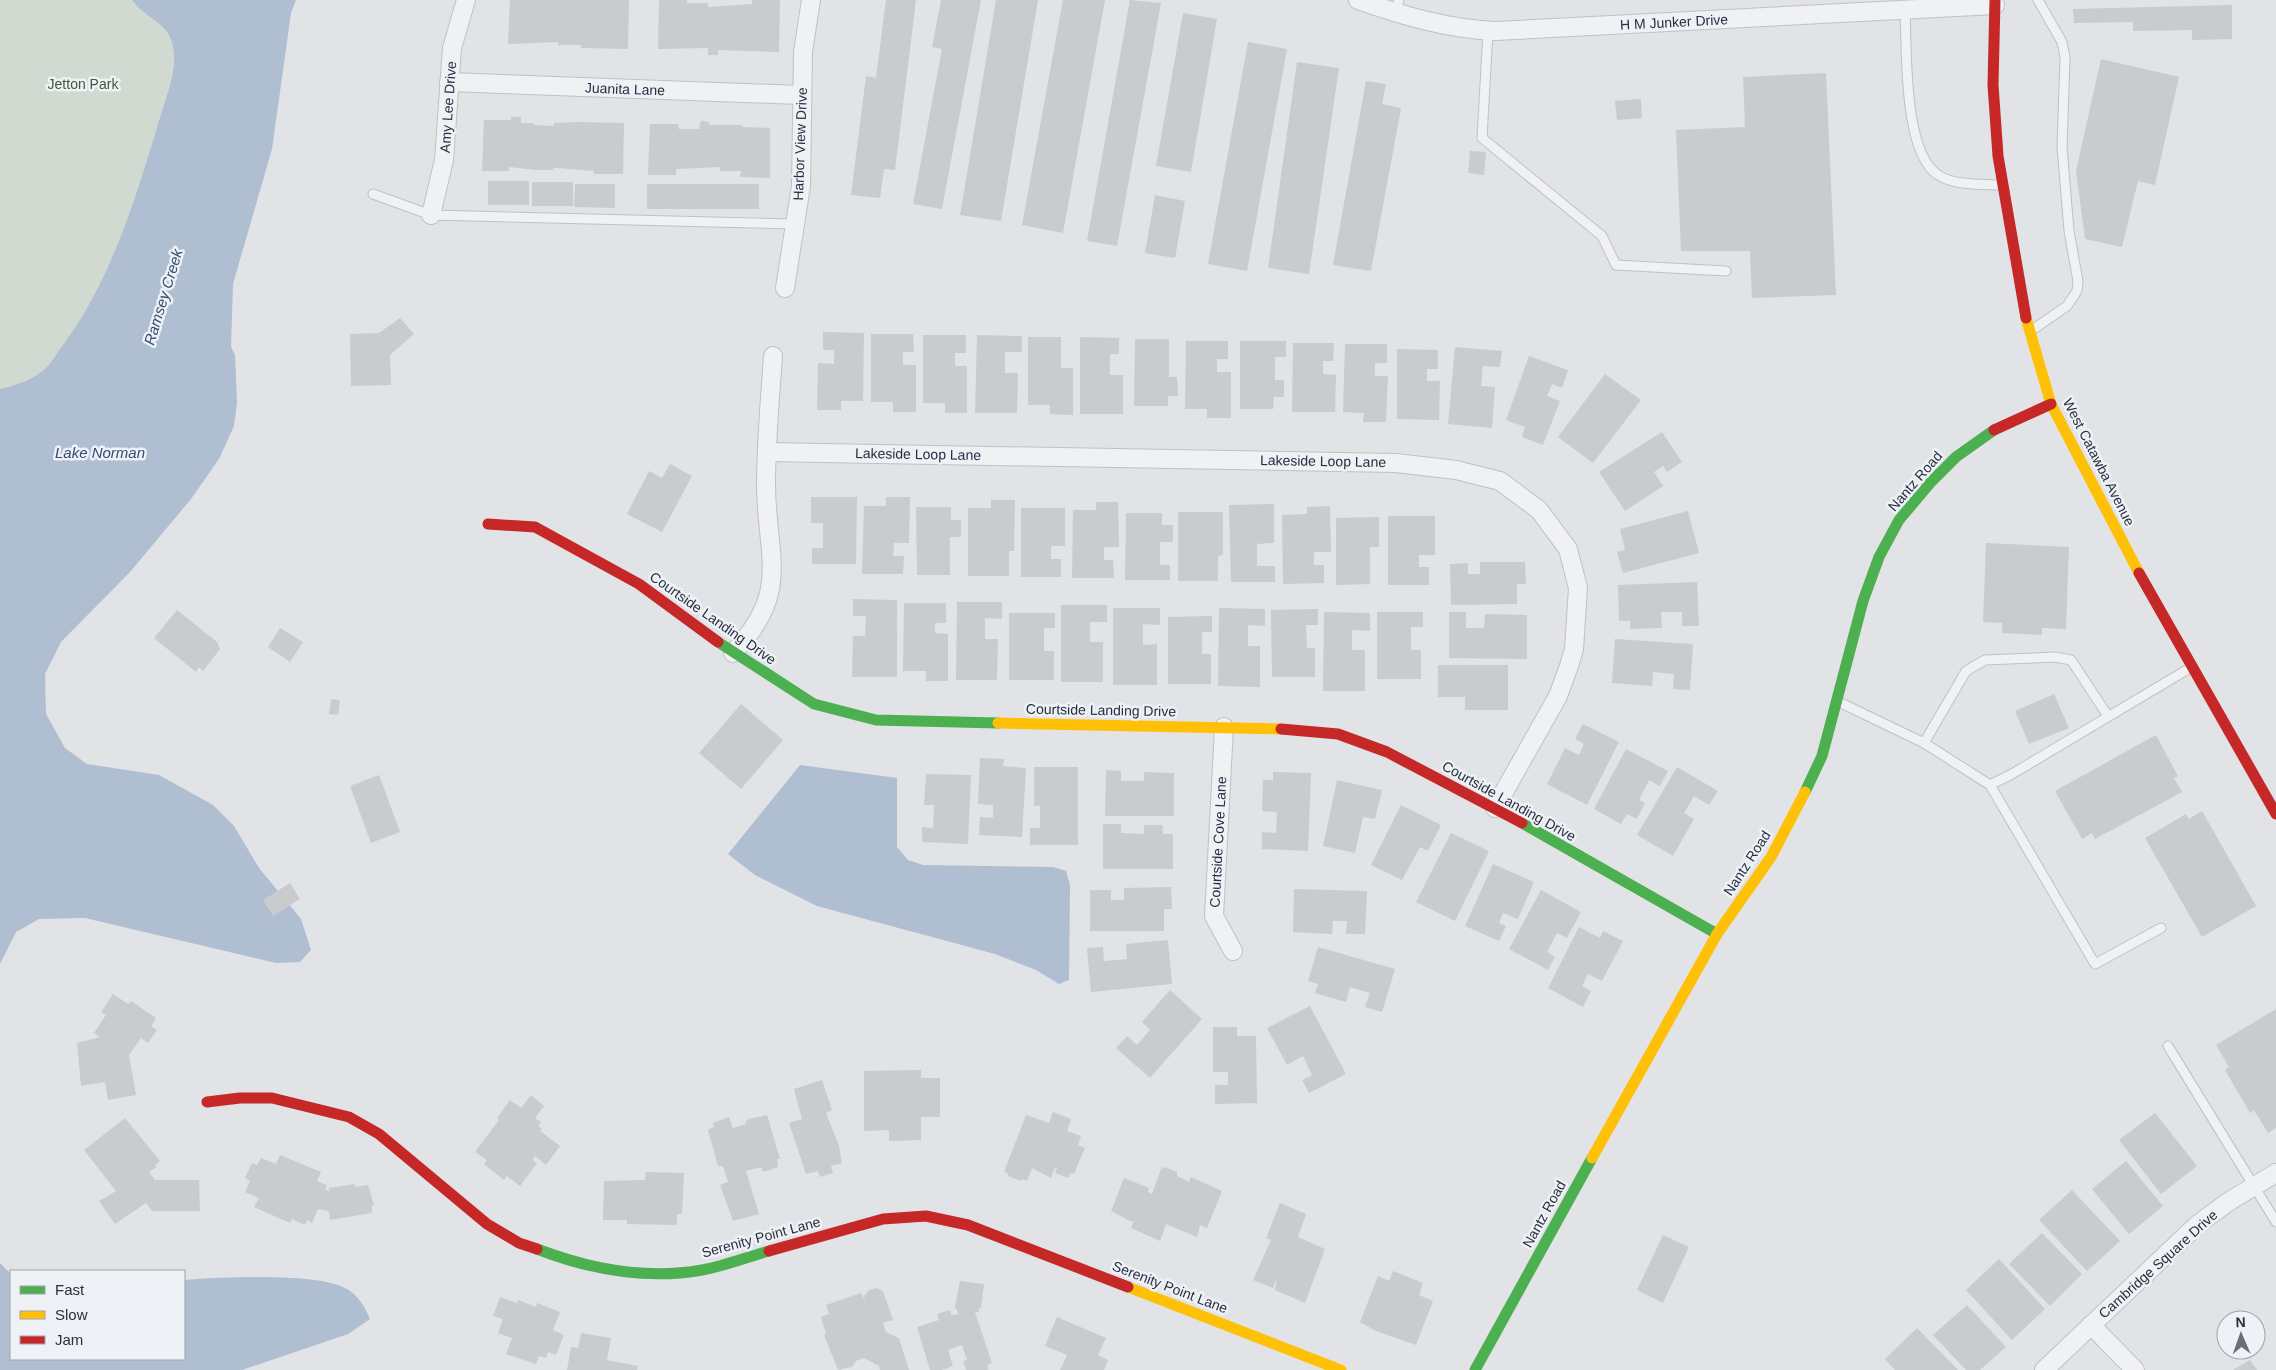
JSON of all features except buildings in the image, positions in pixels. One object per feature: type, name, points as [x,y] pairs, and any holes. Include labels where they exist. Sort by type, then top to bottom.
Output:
[{"type":"street","name":"Amy Lee Drive","points":[[431,215],[444,160],[452,48],[466,0]]},
{"type":"street","name":"Harbor View Drive","points":[[785,288],[800,186],[801,96],[804,52],[811,0]]},
{"type":"street","name":"H M Junker Drive","points":[[1358,0],[1398,6],[1437,25],[1488,31],[1774,9],[1905,10],[1995,2]]},
{"type":"street","name":"West Catawba Avenue","points":[[1995,2],[1993,85],[2002,185],[2022,306],[2051,404],[2155,603],[2276,814]]},
{"type":"street","name":"Juanita Lane","points":[[449,82],[801,96]]},
{"type":"street","points":[[733,653],[752,633],[765,608],[773,569],[766,487],[773,356]]},
{"type":"street","name":"Nantz Road","points":[[1475,1370],[1717,934],[1771,858],[1797,810],[1822,756],[1863,601],[1879,557],[1899,520],[1931,482],[1956,457],[1986,434],[2051,404]]},
{"type":"street","name":"Lakeside Loop Lane","points":[[767,452],[1396,462],[1456,470],[1500,481],[1540,510],[1568,549],[1578,588],[1574,649],[1564,682],[1548,715],[1495,808]]},
{"type":"street","name":"Courtside Landing Drive","points":[[488,524],[535,527],[639,584],[733,653],[814,704],[876,720],[1286,728],[1338,734],[1387,752],[1495,808],[1645,895],[1717,934]]},
{"type":"street","name":"Courtside Cove Lane","points":[[1224,728],[1214,916],[1233,951]]},
{"type":"street","name":"Serenity Point Lane","points":[[207,1102],[240,1098],[272,1098],[349,1117],[379,1134],[487,1224],[519,1243],[560,1258],[597,1268],[664,1274],[703,1270],[883,1219],[913,1214],[940,1216],[968,1225],[1341,1370]]},
{"type":"street","name":"Cambridge Square Drive","points":[[2044,1370],[2197,1225],[2228,1202],[2276,1174]]},
{"type":"street","name":"Cambridge Square Drive","points":[[2091,1325],[2135,1370]]},
{"type":"lane","points":[[2030,331],[2067,306],[2077,291],[2078,281],[2069,231],[2062,147],[2065,57],[2062,42],[2038,0]]},
{"type":"lane","points":[[1905,10],[1910,103],[1915,138],[1926,164],[1939,176],[1960,182],[2002,185]]},
{"type":"lane","points":[[1488,31],[1482,138],[1602,236],[1616,265],[1726,271]]},
{"type":"lane","points":[[373,194],[431,215],[795,224]]},
{"type":"lane","points":[[1924,743],[1966,671],[1985,660],[2056,657],[2072,660],[2108,716]]},
{"type":"lane","points":[[1990,785],[2192,667]]},
{"type":"lane","points":[[1837,701],[1924,743],[1990,785],[2095,964],[2161,928]]},
{"type":"lane","points":[[2168,1046],[2276,1222]]},
{"type":"green space","name":"Jetton Park","points":[[0,0],[132,0],[167,32],[173,47],[174,66],[170,86],[120,239],[95,294],[48,367],[30,379],[0,389]]},
{"type":"water","name":"Lake Norman","points":[[132,0],[296,0],[291,13],[272,149],[233,284],[231,347],[235,355],[237,403],[234,426],[219,459],[191,499],[130,572],[61,642],[45,674],[46,714],[65,748],[87,764],[159,775],[213,805],[234,826],[259,868],[301,919],[311,950],[300,962],[276,963],[85,918],[39,919],[16,932],[0,964],[0,389],[30,379],[45,369],[80,320],[108,267],[140,181],[170,86],[174,56],[171,39],[167,32]]},
{"type":"water","points":[[800,765],[897,778],[897,847],[908,860],[923,865],[1053,867],[1066,871],[1070,885],[1069,980],[1059,984],[1036,970],[995,954],[817,906],[755,875],[728,854]]},
{"type":"water","points":[[0,1263],[10,1273],[10,1360],[185,1360],[185,1280],[268,1277],[315,1280],[347,1289],[358,1298],[370,1319],[348,1334],[242,1370],[0,1370]]},
{"type":"traffic: fast","points":[[1805,792],[1822,756],[1863,601],[1879,557],[1899,520],[1931,482],[1956,457],[1994,430]]},
{"type":"traffic: fast","points":[[718,642],[814,704],[876,720],[998,723]]},
{"type":"traffic: fast","points":[[1522,823],[1717,934]]},
{"type":"traffic: fast","points":[[1475,1370],[1592,1158]]},
{"type":"traffic: fast","points":[[537,1249],[598,1267],[618,1271],[660,1274],[702,1270],[769,1251]]},
{"type":"traffic: slow","points":[[2026,318],[2051,404],[2139,573]]},
{"type":"traffic: slow","points":[[998,723],[1281,729]]},
{"type":"traffic: slow","points":[[1592,1158],[1717,934],[1771,857],[1805,792]]},
{"type":"traffic: slow","points":[[1128,1287],[1341,1370]]},
{"type":"traffic: jam","points":[[1995,0],[1993,85],[1998,156],[2026,318]]},
{"type":"traffic: jam","points":[[1994,430],[2051,404]]},
{"type":"traffic: jam","points":[[488,524],[535,527],[639,584],[718,642]]},
{"type":"traffic: jam","points":[[2139,573],[2276,814]]},
{"type":"traffic: jam","points":[[1281,729],[1338,734],[1387,752],[1522,823]]},
{"type":"traffic: jam","points":[[207,1102],[240,1098],[272,1098],[349,1117],[379,1134],[487,1224],[519,1243],[537,1249]]},
{"type":"traffic: jam","points":[[769,1251],[883,1219],[926,1216],[968,1225],[1128,1287]]},
{"type":"water label","name":"Ramsey Creek","points":[[163,297]]}]
